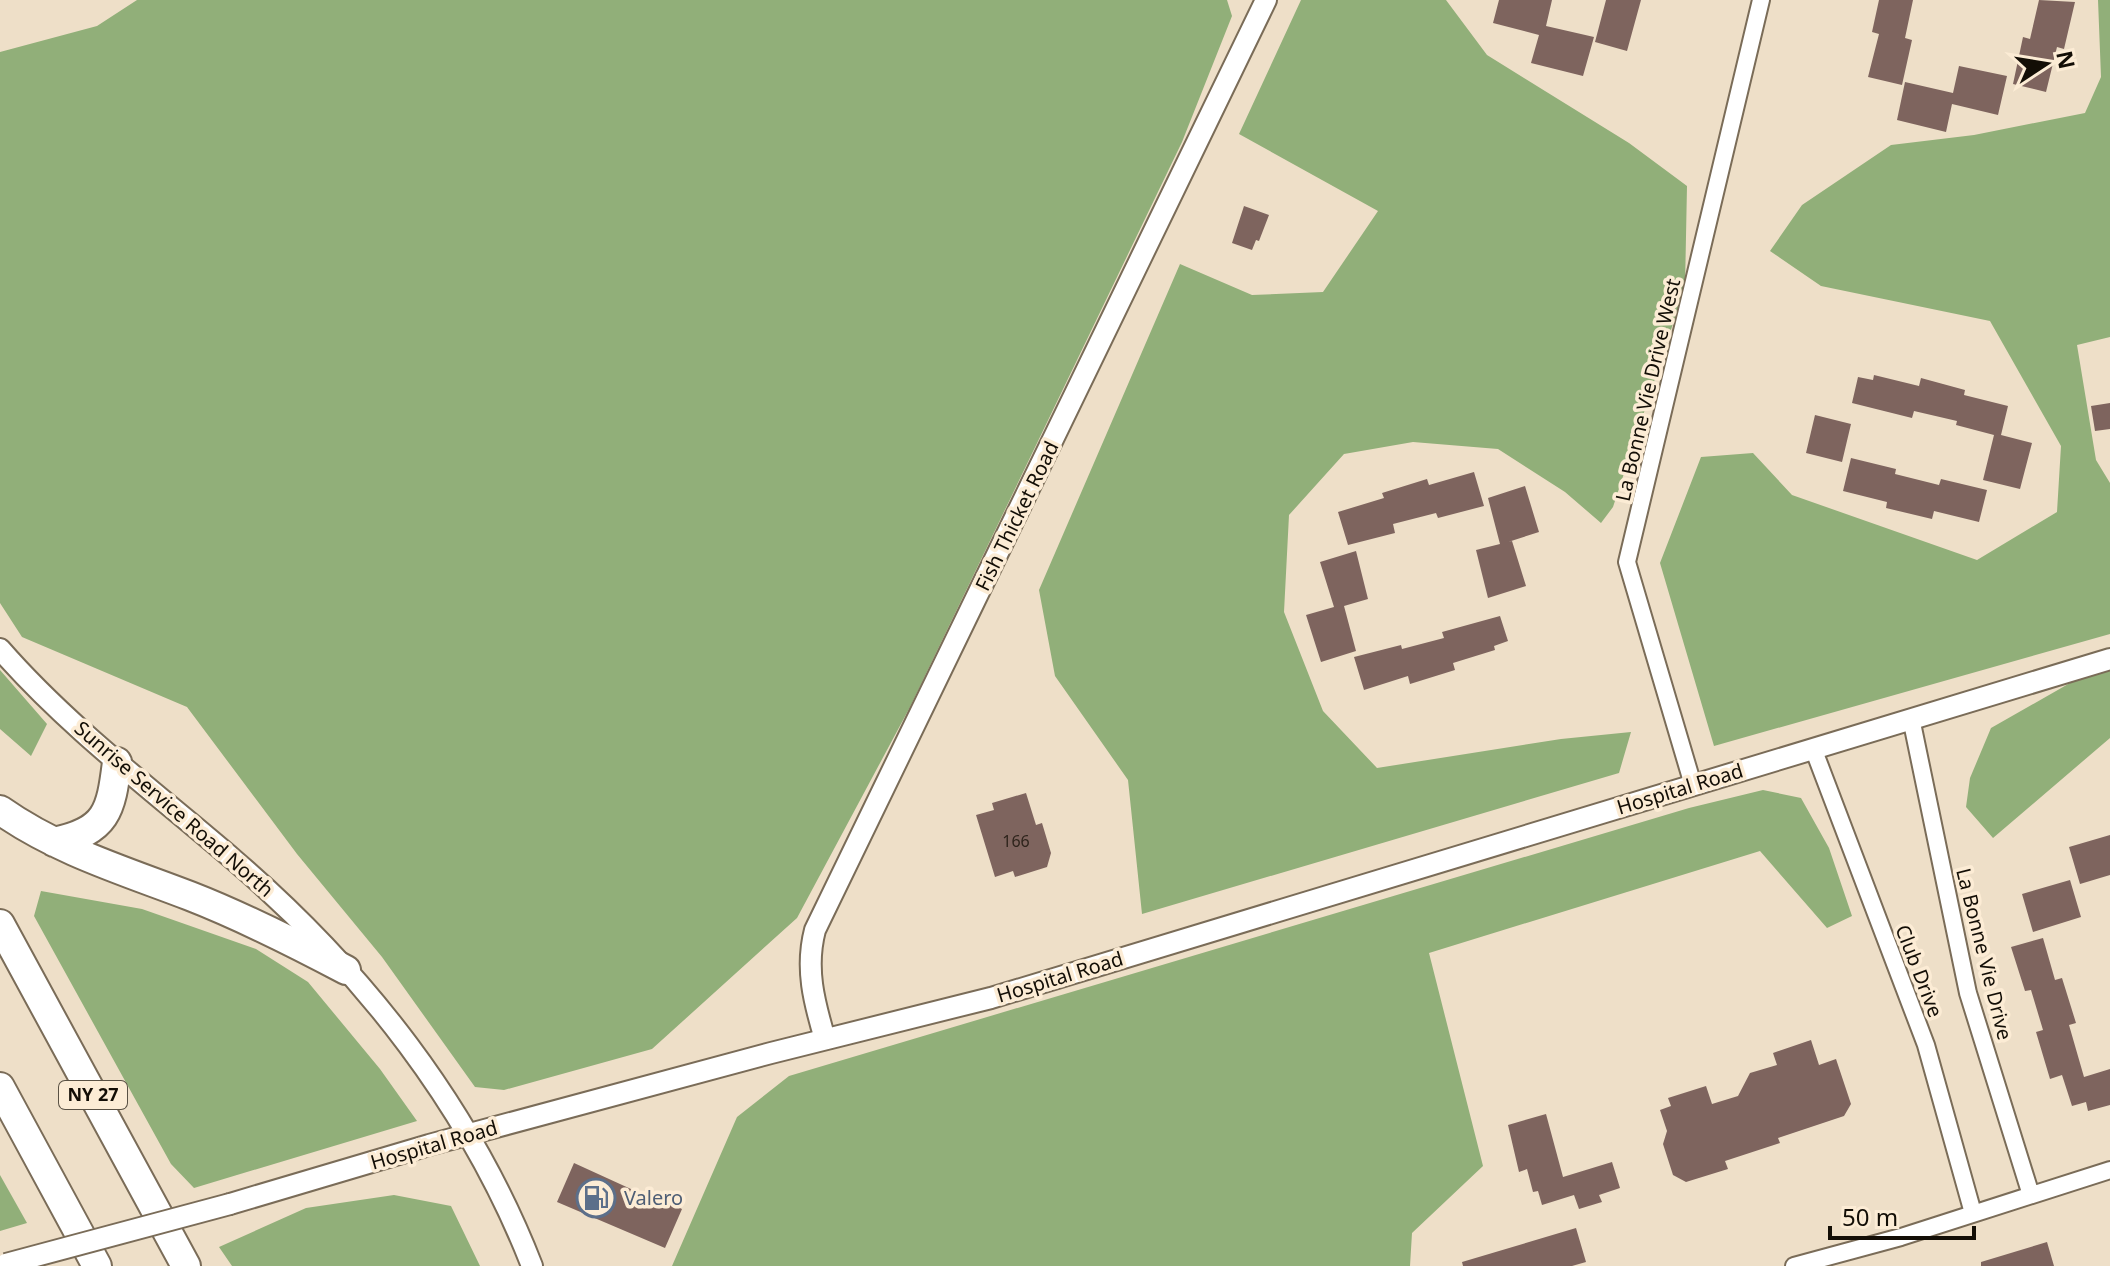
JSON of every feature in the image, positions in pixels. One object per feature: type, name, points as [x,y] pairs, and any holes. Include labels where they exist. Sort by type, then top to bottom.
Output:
[{"type":"highway","points":[[54,842],[87,833],[105,817],[113,792],[117,762]]},
{"type":"highway","points":[[0,810],[54,842],[233,914],[346,970]]},
{"type":"highway","name":"NY 27","points":[[0,924],[186,1266]]},
{"type":"highway","points":[[0,1087],[97,1266]]},
{"type":"street","name":"Fish Thicket Road","points":[[825,1039],[809,970],[809,951],[815,930],[1266,0]]},
{"type":"street","name":"La Bonne Vie Drive West","points":[[1693,785],[1627,562],[1761,0]]},
{"type":"street","name":"Sunrise Service Road North","points":[[0,649],[117,762],[274,895],[346,970],[420,1058],[468,1135],[511,1214],[532,1266]]},
{"type":"street","name":"Hospital Road","points":[[4,1265],[468,1135],[825,1039],[991,998],[2110,659]]},
{"type":"street","name":"La Bonne Vie Drive","points":[[1911,718],[1968,993],[2031,1195]]},
{"type":"street","name":"Club Drive","points":[[1813,748],[1926,1045],[1973,1213]]},
{"type":"street","points":[[1794,1266],[2110,1170]]},
{"type":"green space","points":[[137,0],[1227,0],[1232,16],[1182,142],[910,707],[797,918],[652,1049],[504,1090],[475,1087],[382,957],[297,854],[187,707],[22,637],[0,603],[0,52],[97,26]]},
{"type":"green space","points":[[1301,0],[1446,0],[1487,55],[1629,143],[1687,186],[1685,287],[1613,507],[1601,523],[1565,492],[1498,449],[1413,442],[1344,454],[1289,515],[1284,612],[1323,711],[1377,768],[1561,739],[1631,732],[1619,773],[1142,914],[1128,780],[1055,676],[1039,590],[1180,264],[1252,295],[1323,292],[1378,211],[1239,134]]},
{"type":"green space","points":[[2098,0],[2110,0],[2110,337],[2077,345],[2096,460],[2110,483],[2110,634],[1714,746],[1660,563],[1701,457],[1753,453],[1792,495],[1977,560],[2057,512],[2061,446],[1990,321],[1821,286],[1770,251],[1802,205],[1891,145],[1974,135],[2085,113],[2101,77]]},
{"type":"green space","points":[[0,670],[47,724],[31,756],[0,729]]},
{"type":"green space","points":[[2110,670],[2110,738],[1993,838],[1966,807],[1970,778],[1991,728],[2091,671]]},
{"type":"green space","points":[[1763,790],[1801,798],[1829,848],[1852,916],[1827,928],[1760,851],[1429,953],[1483,1166],[1412,1233],[1410,1266],[672,1266],[737,1117],[789,1076],[1689,808]]},
{"type":"green space","points":[[41,891],[142,909],[256,949],[308,982],[380,1069],[417,1121],[194,1188],[171,1164],[34,916]]},
{"type":"green space","points":[[0,1175],[27,1223],[0,1231]]},
{"type":"green space","points":[[394,1195],[451,1206],[480,1266],[232,1266],[219,1247],[306,1208]]},
{"type":"building","points":[[1499,0],[1552,0],[1546,26],[1594,37],[1583,76],[1531,63],[1539,35],[1493,23]]},
{"type":"building","points":[[1606,0],[1641,0],[1627,51],[1595,42]]},
{"type":"building","points":[[1879,0],[1913,0],[1905,38],[1912,40],[1902,85],[1868,77],[1879,34],[1872,32]]},
{"type":"building","points":[[2039,0],[2075,2],[2064,49],[2057,47],[2046,92],[2013,84],[2023,37],[2030,39]]},
{"type":"building","points":[[1959,66],[2007,76],[1998,115],[1952,104],[1946,132],[1897,120],[1905,82],[1953,93]]},
{"type":"building","points":[[1244,206],[1269,215],[1252,250],[1232,243]]},
{"type":"building","points":[[1874,375],[1919,386],[1921,378],[1965,390],[1964,395],[2008,406],[2001,435],[2032,443],[2020,489],[1983,480],[1994,435],[1956,425],[1957,421],[1914,411],[1912,418],[1852,403],[1858,377],[1873,380]]},
{"type":"building","points":[[2110,403],[2110,429],[2095,431],[2091,406]]},
{"type":"building","points":[[1815,415],[1851,424],[1842,462],[1806,453]]},
{"type":"building","points":[[1851,458],[1896,469],[1895,474],[1939,485],[1941,479],[1987,490],[1979,522],[1934,511],[1932,519],[1886,508],[1887,502],[1843,491]]},
{"type":"building","points":[[1474,472],[1484,506],[1438,518],[1436,513],[1393,524],[1395,533],[1348,545],[1338,512],[1384,498],[1382,493],[1427,479],[1429,485]]},
{"type":"building","points":[[1525,486],[1539,532],[1508,542],[1512,541],[1526,586],[1488,598],[1476,550],[1500,544],[1488,498]]},
{"type":"building","points":[[1356,551],[1368,599],[1344,606],[1356,651],[1321,662],[1306,615],[1334,607],[1320,562]]},
{"type":"building","points":[[1500,616],[1508,641],[1494,646],[1495,650],[1453,663],[1455,670],[1410,684],[1408,676],[1364,690],[1354,657],[1444,638],[1442,632]]},
{"type":"building","points":[[1026,793],[1036,825],[1042,823],[1051,853],[1047,867],[1015,877],[1013,871],[995,877],[976,815],[994,810],[992,803]]},
{"type":"building","points":[[2110,835],[2110,875],[2080,884],[2069,847]]},
{"type":"building","points":[[2070,880],[2081,917],[2033,932],[2022,894]]},
{"type":"building","points":[[2043,938],[2055,980],[2062,978],[2076,1023],[2069,1025],[2084,1077],[2110,1069],[2110,1105],[2088,1111],[2086,1102],[2072,1106],[2062,1075],[2050,1079],[2036,1032],[2043,1030],[2031,990],[2025,991],[2011,947]]},
{"type":"building","points":[[1811,1040],[1819,1065],[1836,1059],[1851,1104],[1844,1116],[1778,1138],[1780,1143],[1725,1161],[1728,1169],[1686,1182],[1673,1175],[1663,1144],[1667,1131],[1660,1110],[1671,1106],[1668,1098],[1706,1086],[1712,1104],[1738,1096],[1750,1073],[1777,1065],[1773,1053]]},
{"type":"building","points":[[1546,1114],[1563,1177],[1612,1162],[1620,1188],[1599,1195],[1602,1202],[1579,1209],[1574,1195],[1542,1205],[1538,1191],[1533,1192],[1527,1169],[1519,1172],[1508,1125]]},
{"type":"building","points":[[574,1163],[682,1209],[665,1248],[557,1202]]},
{"type":"building","points":[[1576,1228],[1586,1262],[1572,1266],[1463,1266],[1462,1262]]},
{"type":"building","points":[[2047,1242],[2054,1266],[1981,1266],[1981,1262]]},
{"type":"place","name":"Valero","points":[[596,1198]]}]
